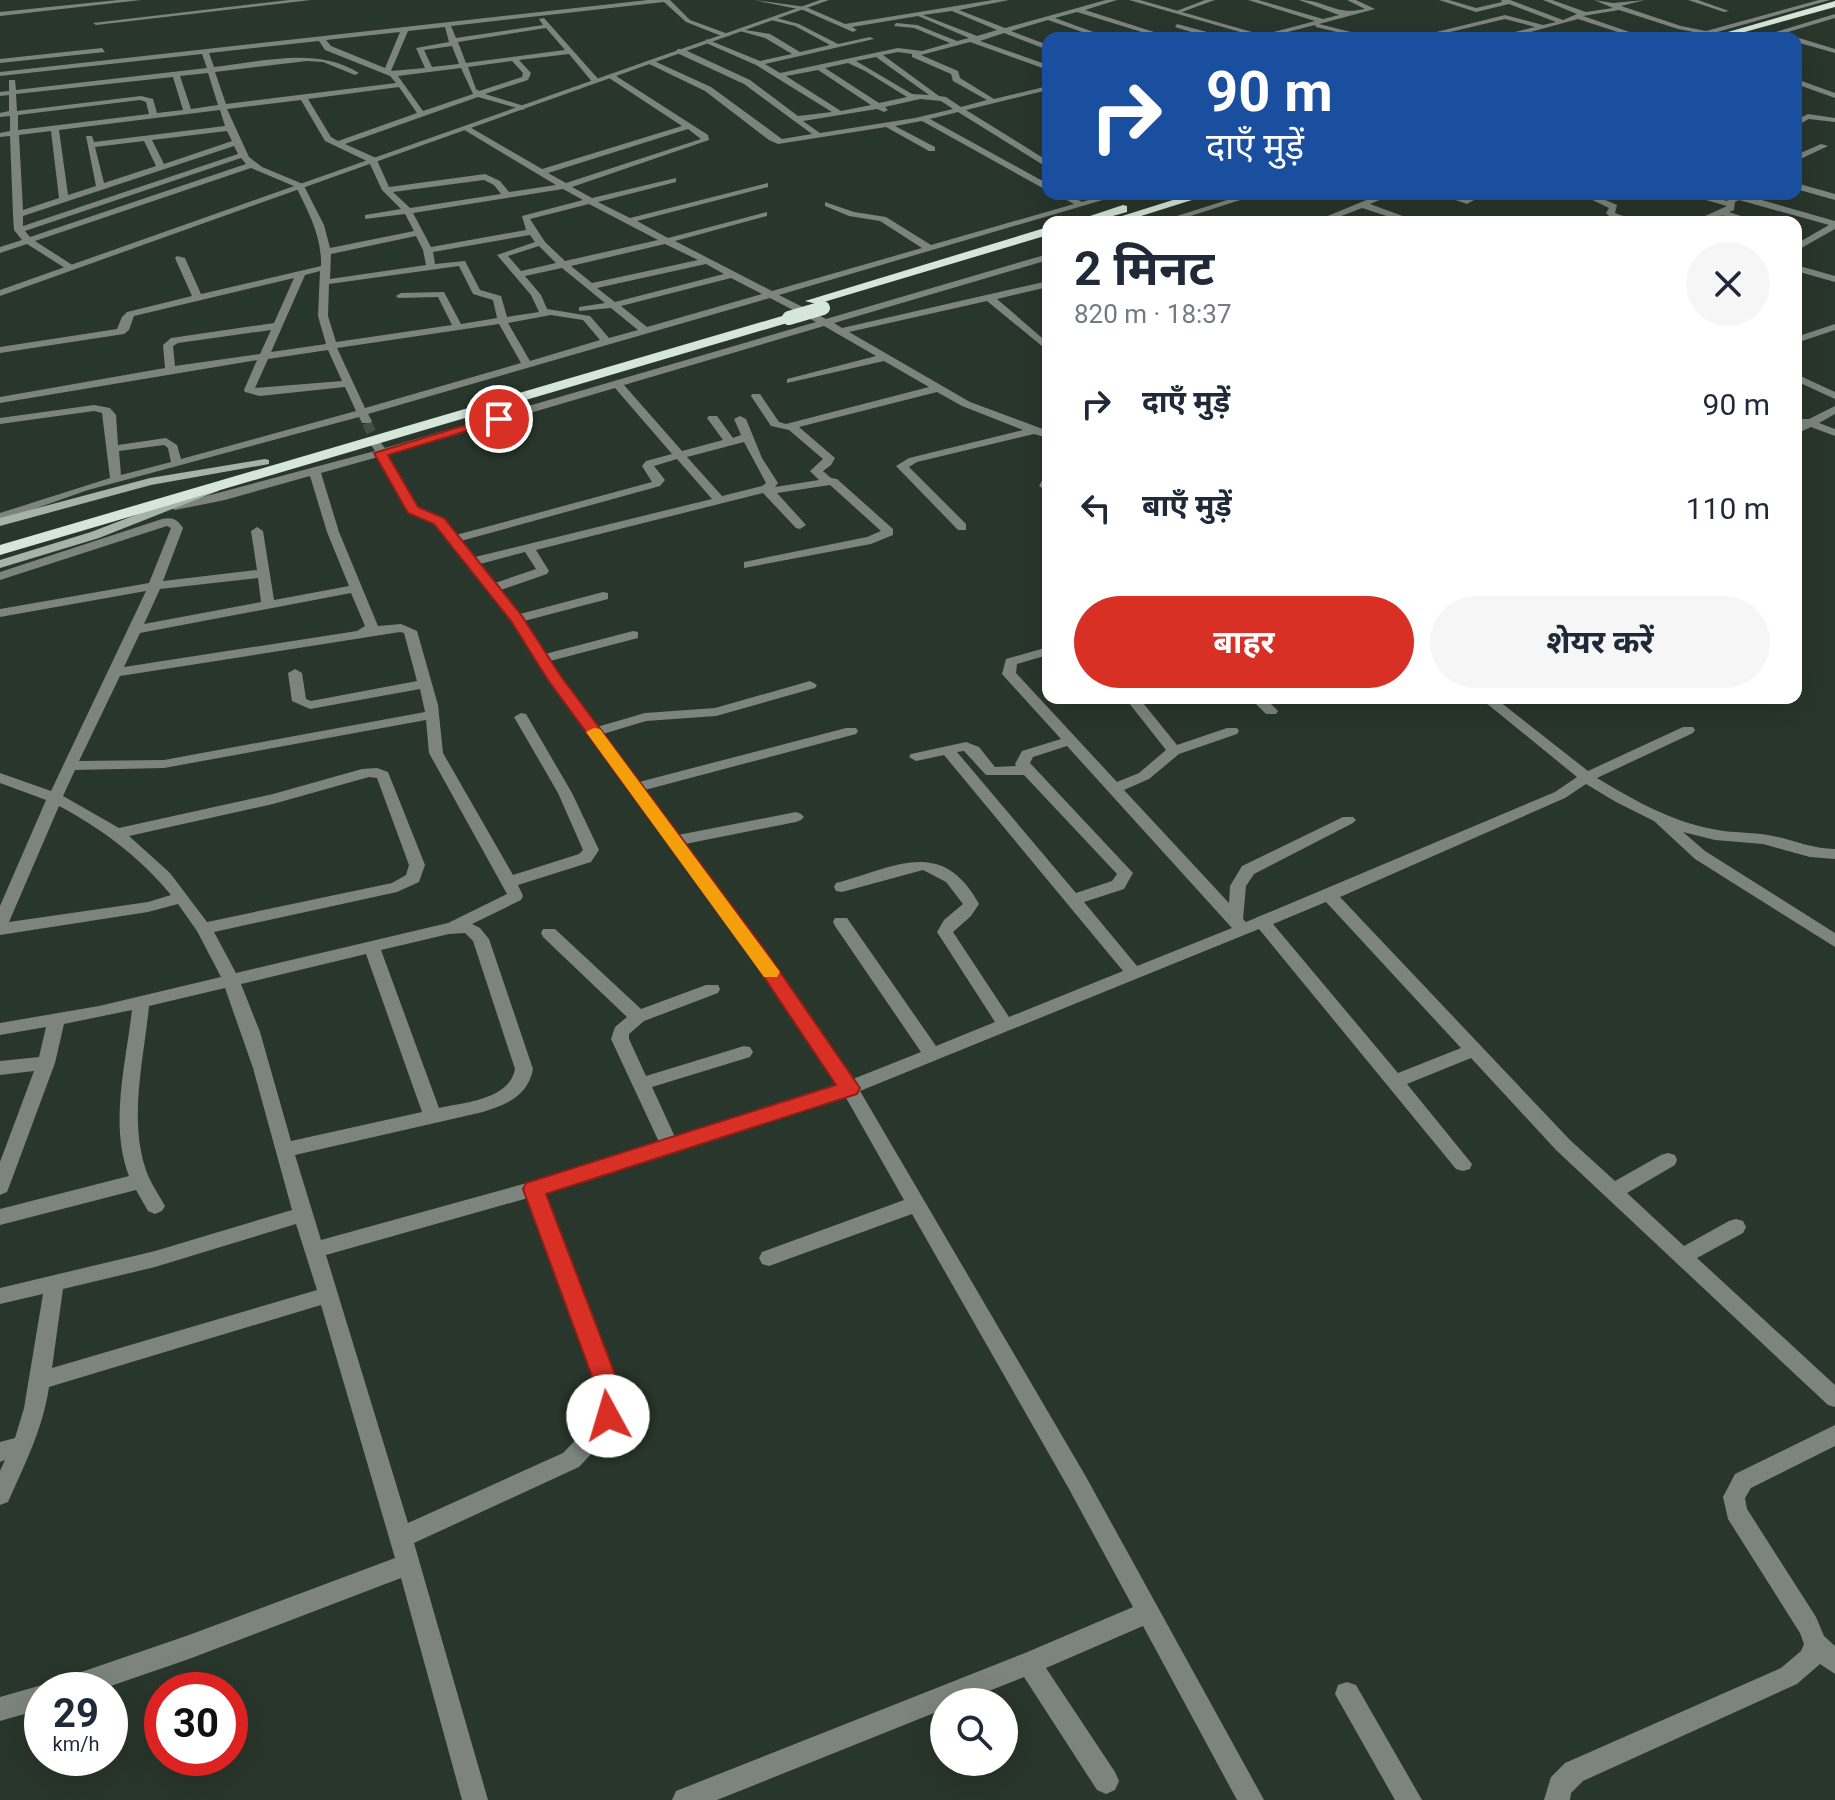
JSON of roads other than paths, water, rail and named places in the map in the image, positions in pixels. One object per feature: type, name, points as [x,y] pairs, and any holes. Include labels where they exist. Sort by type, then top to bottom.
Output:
[{"type":"highway","points":[[1724,32],[1835,4]]},
{"type":"highway","points":[[1762,32],[1835,14]]},
{"type":"highway","points":[[1098,216],[1153,200]]},
{"type":"highway","points":[[1130,216],[1184,200]]},
{"type":"highway","points":[[818,304],[1042,233]]},
{"type":"highway","points":[[0,535],[1042,242]]},
{"type":"highway","points":[[0,550],[784,314]]},
{"type":"main road","points":[[0,520],[150,482],[265,462]]},
{"type":"main road","points":[[0,564],[95,535],[223,485]]},
{"type":"street","points":[[0,14],[138,0]]},
{"type":"street","points":[[96,23],[252,3],[308,0]]},
{"type":"street","points":[[0,74],[666,0],[688,21],[727,35]]},
{"type":"street","points":[[757,0],[802,8],[870,39],[913,54],[955,73],[958,80],[993,101]]},
{"type":"street","points":[[0,293],[826,0]]},
{"type":"street","points":[[845,26],[1006,0]]},
{"type":"street","points":[[913,54],[1004,33],[1114,0]]},
{"type":"street","points":[[1132,0],[1245,32]]},
{"type":"street","points":[[1177,12],[1212,0]]},
{"type":"street","points":[[1251,0],[1324,21]]},
{"type":"street","points":[[1302,0],[1349,16]]},
{"type":"street","points":[[1281,32],[1372,9],[1350,0]]},
{"type":"street","points":[[1442,0],[1476,10],[1507,1],[1563,22]]},
{"type":"street","points":[[1546,0],[1627,32]]},
{"type":"street","points":[[1597,0],[1698,32]]},
{"type":"street","points":[[1528,31],[1642,0]]},
{"type":"street","points":[[1691,0],[1726,11]]},
{"type":"street","points":[[1722,32],[1827,0]]},
{"type":"street","points":[[93,5],[104,62]]},
{"type":"street","points":[[954,10],[1042,46]]},
{"type":"street","points":[[1079,11],[1149,32]]},
{"type":"street","points":[[1782,32],[1835,14]]},
{"type":"street","points":[[538,15],[596,81]]},
{"type":"street","points":[[916,15],[1042,66]]},
{"type":"street","points":[[1442,32],[1505,17],[1542,27]]},
{"type":"street","points":[[773,19],[797,25],[837,46]]},
{"type":"street","points":[[1050,19],[1088,32]]},
{"type":"street","points":[[883,20],[896,26],[915,26],[958,44]]},
{"type":"street","points":[[1817,22],[1834,28]]},
{"type":"street","points":[[447,24],[473,90],[479,95],[521,108]]},
{"type":"street","points":[[1312,24],[1344,32]]},
{"type":"street","points":[[1472,25],[1491,31]]},
{"type":"street","points":[[430,70],[420,48],[548,26]]},
{"type":"street","points":[[1177,26],[1198,32]]},
{"type":"street","points":[[1021,28],[1042,35]]},
{"type":"street","points":[[1297,28],[1311,32]]},
{"type":"street","points":[[390,73],[405,29]]},
{"type":"street","points":[[742,30],[767,36],[798,54]]},
{"type":"street","points":[[321,38],[328,48],[390,73],[462,67],[569,52]]},
{"type":"street","points":[[759,63],[870,39]]},
{"type":"street","points":[[709,41],[782,75],[837,112]]},
{"type":"street","points":[[1802,42],[1835,51]]},
{"type":"street","points":[[0,61],[102,50]]},
{"type":"street","points":[[782,75],[898,50]]},
{"type":"street","points":[[205,51],[222,108],[243,155],[252,165],[300,186],[319,225],[327,267],[323,316],[332,348],[365,418]]},
{"type":"street","points":[[680,51],[747,82],[819,136]]},
{"type":"street","points":[[878,55],[955,110],[1042,161]]},
{"type":"street","points":[[0,94],[317,59],[355,73]]},
{"type":"street","points":[[336,144],[525,78],[527,73],[515,60]]},
{"type":"street","points":[[850,61],[910,96],[919,97]]},
{"type":"street","points":[[649,62],[708,89],[777,141],[888,125],[1042,89]]},
{"type":"street","points":[[78,65],[88,104]]},
{"type":"street","points":[[819,67],[903,122]]},
{"type":"street","points":[[12,73],[19,230],[28,241],[71,268]]},
{"type":"street","points":[[390,73],[422,115]]},
{"type":"street","points":[[176,74],[188,112]]},
{"type":"street","points":[[368,217],[566,186],[705,140],[705,137],[610,76]]},
{"type":"street","points":[[143,78],[146,99]]},
{"type":"street","points":[[1802,83],[1835,96]]},
{"type":"street","points":[[0,135],[400,85]]},
{"type":"street","points":[[796,119],[935,96]]},
{"type":"street","points":[[304,98],[324,135],[336,144],[373,160],[386,190],[408,211],[420,232],[431,267]]},
{"type":"street","points":[[0,115],[146,99],[152,103],[154,116]]},
{"type":"street","points":[[1802,120],[1808,116],[1835,120]]},
{"type":"street","points":[[923,118],[1042,185]]},
{"type":"street","points":[[85,124],[101,187]]},
{"type":"street","points":[[888,125],[932,149]]},
{"type":"street","points":[[542,172],[687,127]]},
{"type":"street","points":[[55,128],[64,199]]},
{"type":"street","points":[[91,145],[232,128]]},
{"type":"street","points":[[465,128],[590,201],[828,324],[938,388],[1000,419],[1042,433]]},
{"type":"street","points":[[147,138],[161,167]]},
{"type":"street","points":[[17,215],[237,142]]},
{"type":"street","points":[[0,148],[14,146]]},
{"type":"street","points":[[1802,155],[1824,146]]},
{"type":"street","points":[[19,230],[243,155]]},
{"type":"street","points":[[0,159],[15,157]]},
{"type":"street","points":[[0,250],[252,165]]},
{"type":"street","points":[[386,190],[485,177],[497,183],[506,194]]},
{"type":"street","points":[[645,330],[540,243],[530,232],[525,218],[673,180]]},
{"type":"street","points":[[628,221],[765,185]]},
{"type":"street","points":[[1802,188],[1835,197]]},
{"type":"street","points":[[1072,200],[1082,205]]},
{"type":"street","points":[[1043,216],[1093,200]]},
{"type":"street","points":[[1183,216],[1235,200]]},
{"type":"street","points":[[1335,216],[1375,200]]},
{"type":"street","points":[[1598,200],[1614,207],[1610,214],[1616,216]]},
{"type":"street","points":[[1714,216],[1731,208],[1733,200]]},
{"type":"street","points":[[1753,200],[1835,224]]},
{"type":"street","points":[[1788,200],[1835,213]]},
{"type":"street","points":[[828,204],[852,214],[883,219],[929,248]]},
{"type":"street","points":[[1363,205],[1396,216]]},
{"type":"street","points":[[1781,216],[1790,211]]},
{"type":"street","points":[[1722,213],[1733,216]]},
{"type":"street","points":[[518,275],[666,241],[764,214]]},
{"type":"street","points":[[0,520],[45,499],[365,418],[527,365],[1042,216]]},
{"type":"street","points":[[1802,244],[1835,224]]},
{"type":"street","points":[[326,252],[420,232]]},
{"type":"street","points":[[428,250],[530,232]]},
{"type":"street","points":[[1822,232],[1835,236]]},
{"type":"street","points":[[1802,236],[1811,239]]},
{"type":"street","points":[[540,243],[502,255],[538,294],[543,311],[547,314]]},
{"type":"street","points":[[180,258],[198,298]]},
{"type":"street","points":[[175,506],[225,496],[379,449],[618,385],[1042,259]]},
{"type":"street","points":[[592,286],[704,262]]},
{"type":"street","points":[[326,282],[464,264],[476,292],[498,298],[503,322],[527,365]]},
{"type":"street","points":[[0,350],[120,332],[131,314],[327,267]]},
{"type":"street","points":[[1802,270],[1835,279]]},
{"type":"street","points":[[301,273],[263,357],[251,392],[349,383]]},
{"type":"street","points":[[583,309],[615,305],[730,275]]},
{"type":"street","points":[[840,331],[1042,285]]},
{"type":"street","points":[[401,296],[441,294],[459,329]]},
{"type":"street","points":[[989,297],[1042,343]]},
{"type":"street","points":[[0,400],[170,370],[547,314],[586,318],[607,342]]},
{"type":"street","points":[[170,370],[168,345],[175,340],[277,326]]},
{"type":"street","points":[[1802,327],[1829,331]]},
{"type":"street","points":[[1802,338],[1829,331]]},
{"type":"street","points":[[791,381],[885,357]]},
{"type":"street","points":[[1802,380],[1835,396]]},
{"type":"street","points":[[618,385],[719,500]]},
{"type":"street","points":[[756,396],[775,424],[791,426],[938,388]]},
{"type":"street","points":[[0,421],[101,408],[110,415],[116,480]]},
{"type":"street","points":[[1802,428],[1835,409]]},
{"type":"street","points":[[713,418],[730,442]]},
{"type":"street","points":[[740,419],[772,483],[768,490]]},
{"type":"street","points":[[1802,420],[1835,433]]},
{"type":"street","points":[[748,565],[887,535],[888,530],[842,486],[816,471],[829,458],[791,426]]},
{"type":"street","points":[[962,527],[902,466],[913,460],[1033,430]]},
{"type":"street","points":[[454,539],[656,484],[659,480],[648,466],[650,463],[748,437]]},
{"type":"street","points":[[113,449],[166,441],[173,447],[177,464]]},
{"type":"street","points":[[379,449],[413,510],[439,521],[517,619],[594,732],[759,955],[849,1088],[1148,1612],[1251,1800]]},
{"type":"street","points":[[314,471],[333,532],[372,623],[368,631]]},
{"type":"street","points":[[471,562],[719,500],[827,480]]},
{"type":"street","points":[[768,490],[800,525]]},
{"type":"street","points":[[0,576],[172,522],[177,528],[135,630],[55,797],[0,927]]},
{"type":"street","points":[[257,531],[268,605]]},
{"type":"street","points":[[493,588],[543,571],[529,548]]},
{"type":"street","points":[[0,613],[154,586],[264,573]]},
{"type":"street","points":[[135,630],[356,588]]},
{"type":"street","points":[[517,619],[603,596]]},
{"type":"street","points":[[116,672],[368,631],[401,628],[410,631],[432,715],[436,753],[515,896],[449,928]]},
{"type":"street","points":[[542,659],[633,635]]},
{"type":"street","points":[[1042,653],[1011,662],[1009,674],[1240,925]]},
{"type":"street","points":[[295,673],[299,701],[310,705],[425,684]]},
{"type":"street","points":[[594,732],[645,717],[716,712],[810,685]]},
{"type":"street","points":[[1137,704],[1174,751]]},
{"type":"street","points":[[1263,704],[1271,711]]},
{"type":"street","points":[[1494,704],[1585,778],[1654,813],[1715,835],[1768,839],[1827,854],[1835,862]]},
{"type":"street","points":[[70,766],[164,764],[432,715]]},
{"type":"street","points":[[509,882],[585,858],[591,850],[565,793],[521,717]]},
{"type":"street","points":[[315,1250],[534,1189],[849,1088],[1135,974],[1240,925],[1262,922],[1329,895],[1560,795],[1585,778],[1688,730]]},
{"type":"street","points":[[635,788],[851,731]]},
{"type":"street","points":[[1113,789],[1144,776],[1174,751],[1232,731]]},
{"type":"street","points":[[1069,741],[1027,754],[1022,759],[1025,770],[1125,873],[1118,885],[1073,900]]},
{"type":"street","points":[[916,757],[966,746],[974,750],[991,772],[1025,770]]},
{"type":"street","points":[[947,749],[1135,974]]},
{"type":"street","points":[[119,833],[310,790],[365,773],[376,771],[383,775],[417,865],[413,878],[397,887],[204,928]]},
{"type":"street","points":[[0,778],[55,797],[119,833],[145,854],[204,928],[230,982],[263,1064],[284,1150],[402,1537],[475,1800]]},
{"type":"street","points":[[1654,813],[1700,855],[1835,941]]},
{"type":"street","points":[[675,841],[796,817]]},
{"type":"street","points":[[1240,925],[1238,886],[1248,870],[1348,820]]},
{"type":"street","points":[[842,887],[923,865],[947,873],[971,904],[968,911],[947,925],[945,932],[1006,1026]]},
{"type":"street","points":[[1329,895],[1563,1145],[1835,1398]]},
{"type":"street","points":[[0,927],[148,907],[180,898]]},
{"type":"street","points":[[841,922],[933,1055]]},
{"type":"street","points":[[1262,922],[1463,1164]]},
{"type":"street","points":[[0,1029],[141,1003],[449,928],[465,926],[474,930],[481,939],[524,1069],[517,1089],[504,1097],[433,1116],[284,1150]]},
{"type":"street","points":[[549,933],[638,1017]]},
{"type":"street","points":[[372,947],[433,1116]]},
{"type":"street","points":[[670,1145],[620,1039],[621,1031],[638,1017],[712,989]]},
{"type":"street","points":[[141,1003],[130,1122],[134,1165],[155,1206]]},
{"type":"street","points":[[0,1187],[46,1063],[56,1020]]},
{"type":"street","points":[[1395,1082],[1473,1050]]},
{"type":"street","points":[[641,1084],[744,1052]]},
{"type":"street","points":[[0,1068],[46,1063]]},
{"type":"street","points":[[1614,1191],[1668,1160]]},
{"type":"street","points":[[0,1217],[141,1181]]},
{"type":"street","points":[[402,1537],[571,1460],[593,1440],[608,1416],[609,1390],[534,1189]]},
{"type":"street","points":[[769,1258],[916,1204]]},
{"type":"street","points":[[0,1296],[155,1259],[303,1214]]},
{"type":"street","points":[[1683,1256],[1736,1227]]},
{"type":"street","points":[[0,1495],[23,1445],[41,1380],[54,1285]]},
{"type":"street","points":[[41,1380],[328,1295]]},
{"type":"street","points":[[1835,1435],[1743,1481],[1734,1497],[1736,1512],[1808,1625],[1816,1644],[1835,1662]]},
{"type":"street","points":[[0,1452],[23,1445]]},
{"type":"street","points":[[116,1672],[409,1564]]},
{"type":"street","points":[[685,1800],[1029,1663],[1148,1612]]},
{"type":"street","points":[[1557,1800],[1560,1786],[1574,1772],[1789,1676],[1810,1659],[1816,1644]]},
{"type":"street","points":[[1029,1663],[1106,1781]]},
{"type":"street","points":[[1347,1694],[1409,1800]]},
{"type":"street","points":[[0,1709],[24,1702]]},
{"type":"tunnel","points":[[367,423],[377,445]]}]
